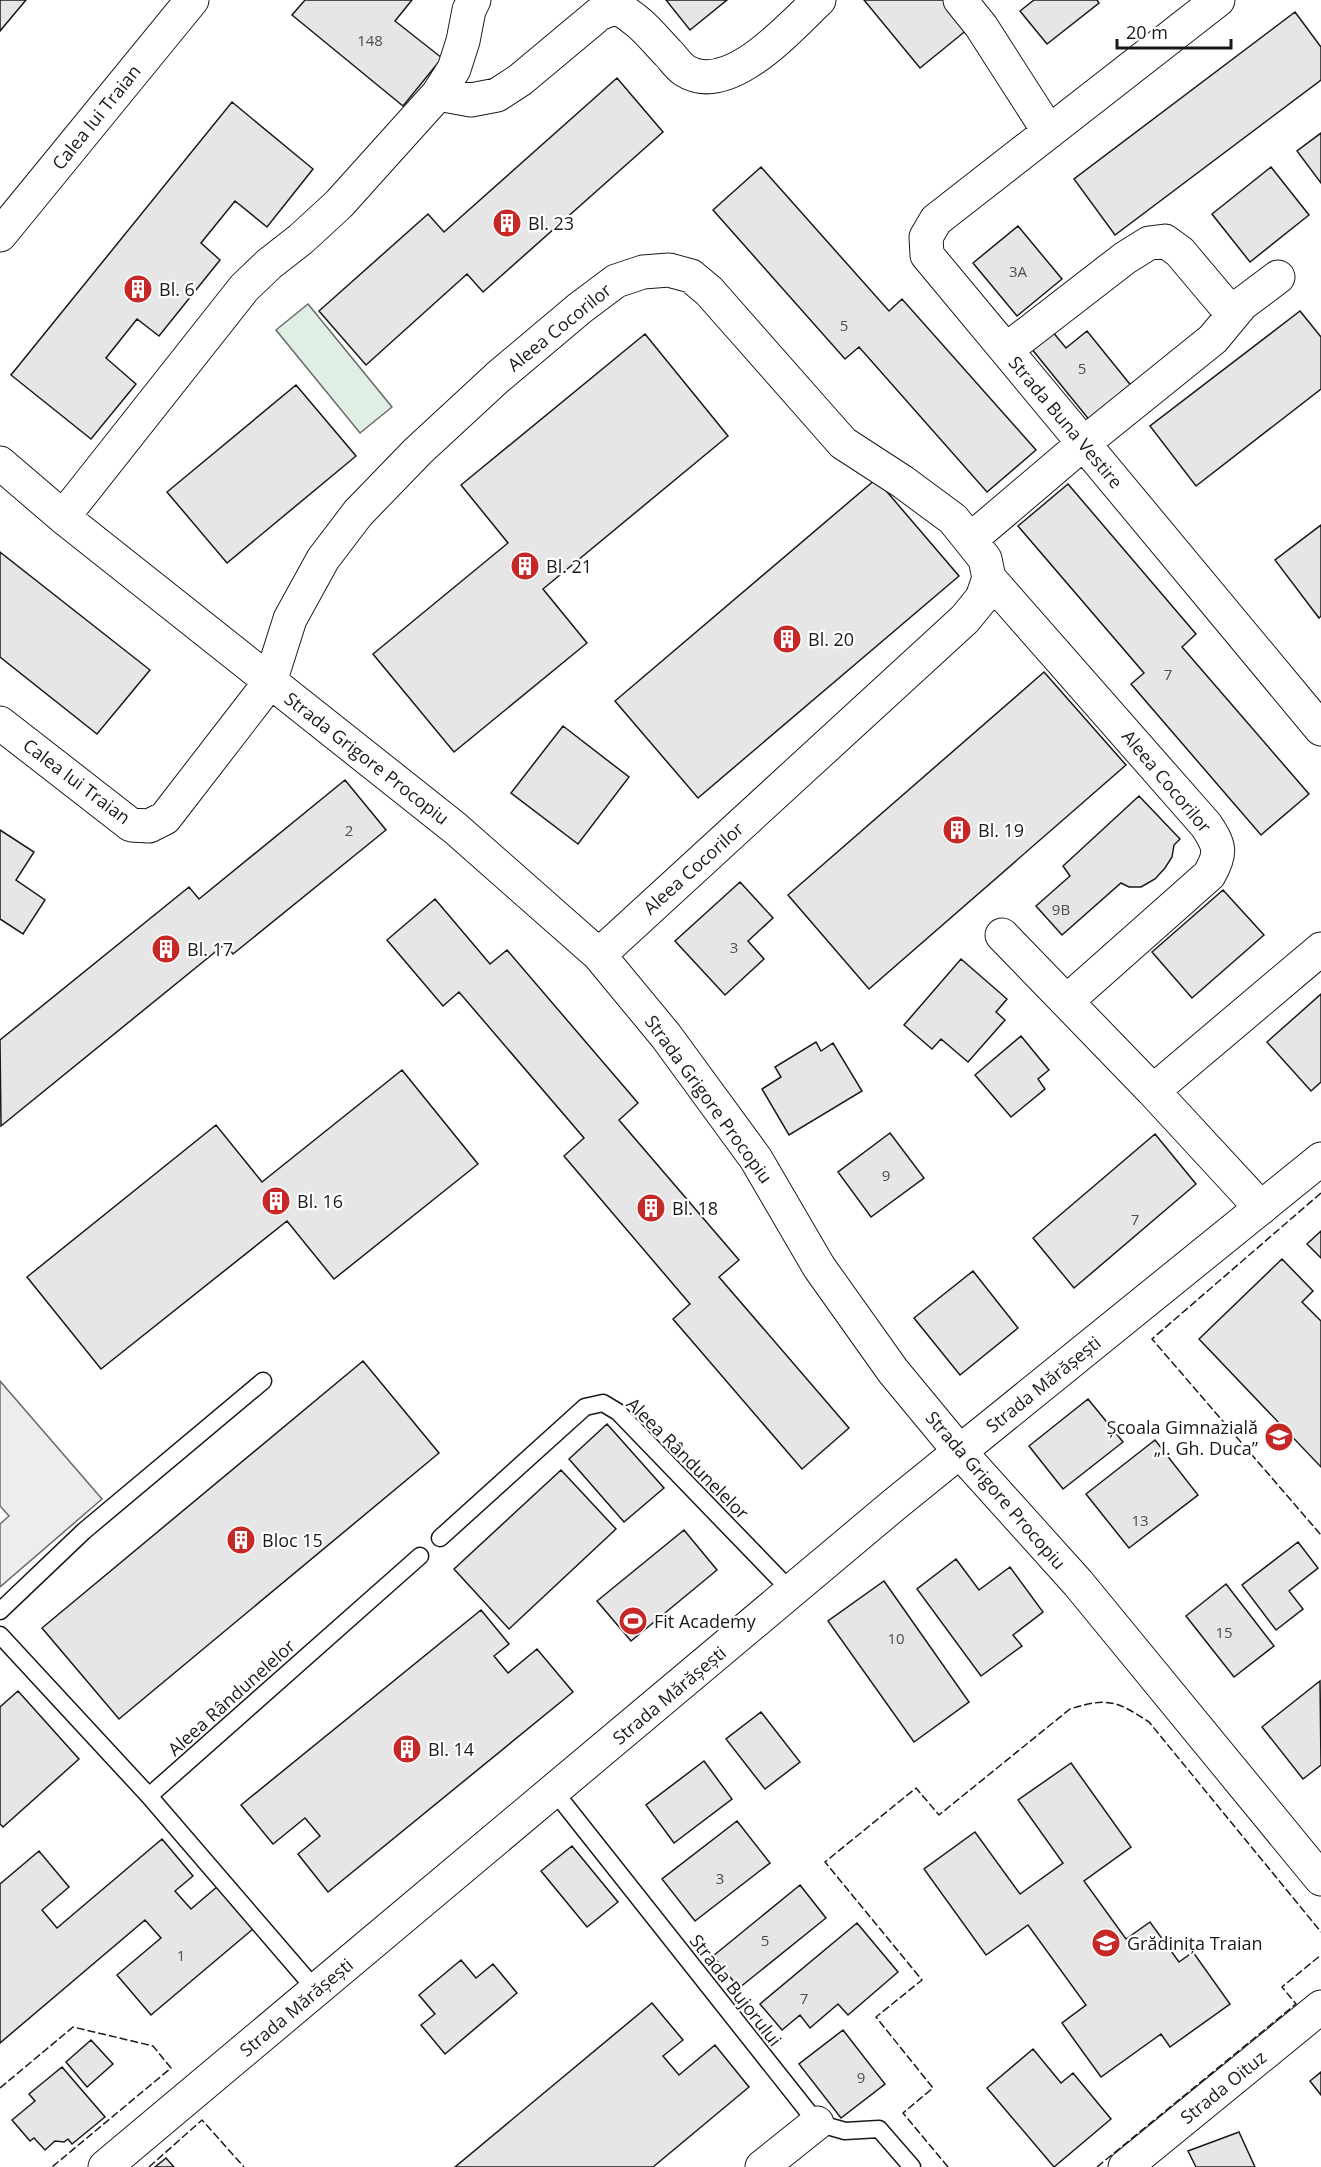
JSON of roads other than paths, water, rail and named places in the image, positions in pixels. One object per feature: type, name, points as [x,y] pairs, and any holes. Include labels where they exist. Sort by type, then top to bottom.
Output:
[{"type":"street","name":"Calea lui Traian","points":[[0,235],[192,0]]},
{"type":"street","points":[[63,516],[244,288],[339,204],[438,94],[454,69],[463,41],[469,10],[474,0]]},
{"type":"street","points":[[438,94],[471,100],[497,95],[520,80],[599,14],[616,7],[635,18],[684,70],[700,76],[723,74],[740,68],[762,52],[819,0]]},
{"type":"street","points":[[960,0],[981,26],[1049,132]]},
{"type":"street","name":"Strada Buna Vestire","points":[[1218,0],[936,220],[926,237],[927,255],[1321,729]]},
{"type":"street","points":[[1006,350],[1125,258],[1149,243],[1165,241],[1180,252],[1228,309],[1242,304]]},
{"type":"street","name":"Aleea Cocorilor","points":[[270,682],[290,619],[323,559],[358,513],[418,451],[498,377],[616,281],[643,272],[669,270],[691,276],[709,291],[843,443],[903,482],[953,519],[985,559],[990,578],[1206,825],[1217,842],[1218,860],[1209,875],[1067,1001]]},
{"type":"street","points":[[970,540],[1084,443],[1213,339],[1242,304],[1278,277]]},
{"type":"street","name":"Strada Grigore Procopiu","points":[[0,463],[63,516],[455,828],[598,955],[666,1036],[756,1159],[819,1267],[893,1371],[960,1452],[1078,1583],[1321,1879]]},
{"type":"street","name":"Aleea Cocorilor","points":[[598,955],[965,619],[982,597],[990,578]]},
{"type":"street","name":"Calea lui Traian","points":[[0,723],[131,825],[149,826],[165,818],[270,682]]},
{"type":"street","points":[[1002,935],[1153,1091],[1261,1208]]},
{"type":"street","points":[[1153,1091],[1321,949]]},
{"type":"street","name":"Strada Mărășești","points":[[105,2167],[960,1452],[1321,1159]]},
{"type":"street","name":"Strada Oituz","points":[[1125,2167],[1321,2007]]},
{"type":"street","points":[[762,2167],[817,2123]]},
{"type":"lane","points":[[0,1611],[84,1531],[263,1381]]},
{"type":"lane","name":"Aleea Rândunelelor","points":[[440,1538],[585,1407],[603,1403],[618,1412],[792,1592]]},
{"type":"lane","name":"Aleea Rândunelelor","points":[[149,1796],[420,1556]]},
{"type":"lane","points":[[0,1635],[149,1796],[316,1990]]},
{"type":"lane","name":"Strada Bujorului","points":[[554,1791],[817,2123]]},
{"type":"lane","points":[[817,2123],[845,2131],[879,2129],[912,2167]]},
{"type":"place","name":"Bl. 23","points":[[507,223]]},
{"type":"place","name":"Bl. 6","points":[[138,289]]},
{"type":"place","name":"Bl. 21","points":[[525,566]]},
{"type":"place","name":"Bl. 20","points":[[787,639]]},
{"type":"place","name":"Bl. 19","points":[[957,830]]},
{"type":"place","name":"Bl. 17","points":[[166,949]]},
{"type":"place","name":"Bl. 16","points":[[276,1201]]},
{"type":"place","name":"Bl. 18","points":[[651,1208]]},
{"type":"place","name":"Școala Gimnazială „I. Gh. Duca”","points":[[1279,1437]]},
{"type":"place","name":"Bloc 15","points":[[241,1540]]},
{"type":"place","name":"Fit Academy","points":[[633,1621]]},
{"type":"place","name":"Bl. 14","points":[[407,1749]]},
{"type":"place","name":"Grădinița Traian","points":[[1106,1943]]}]
